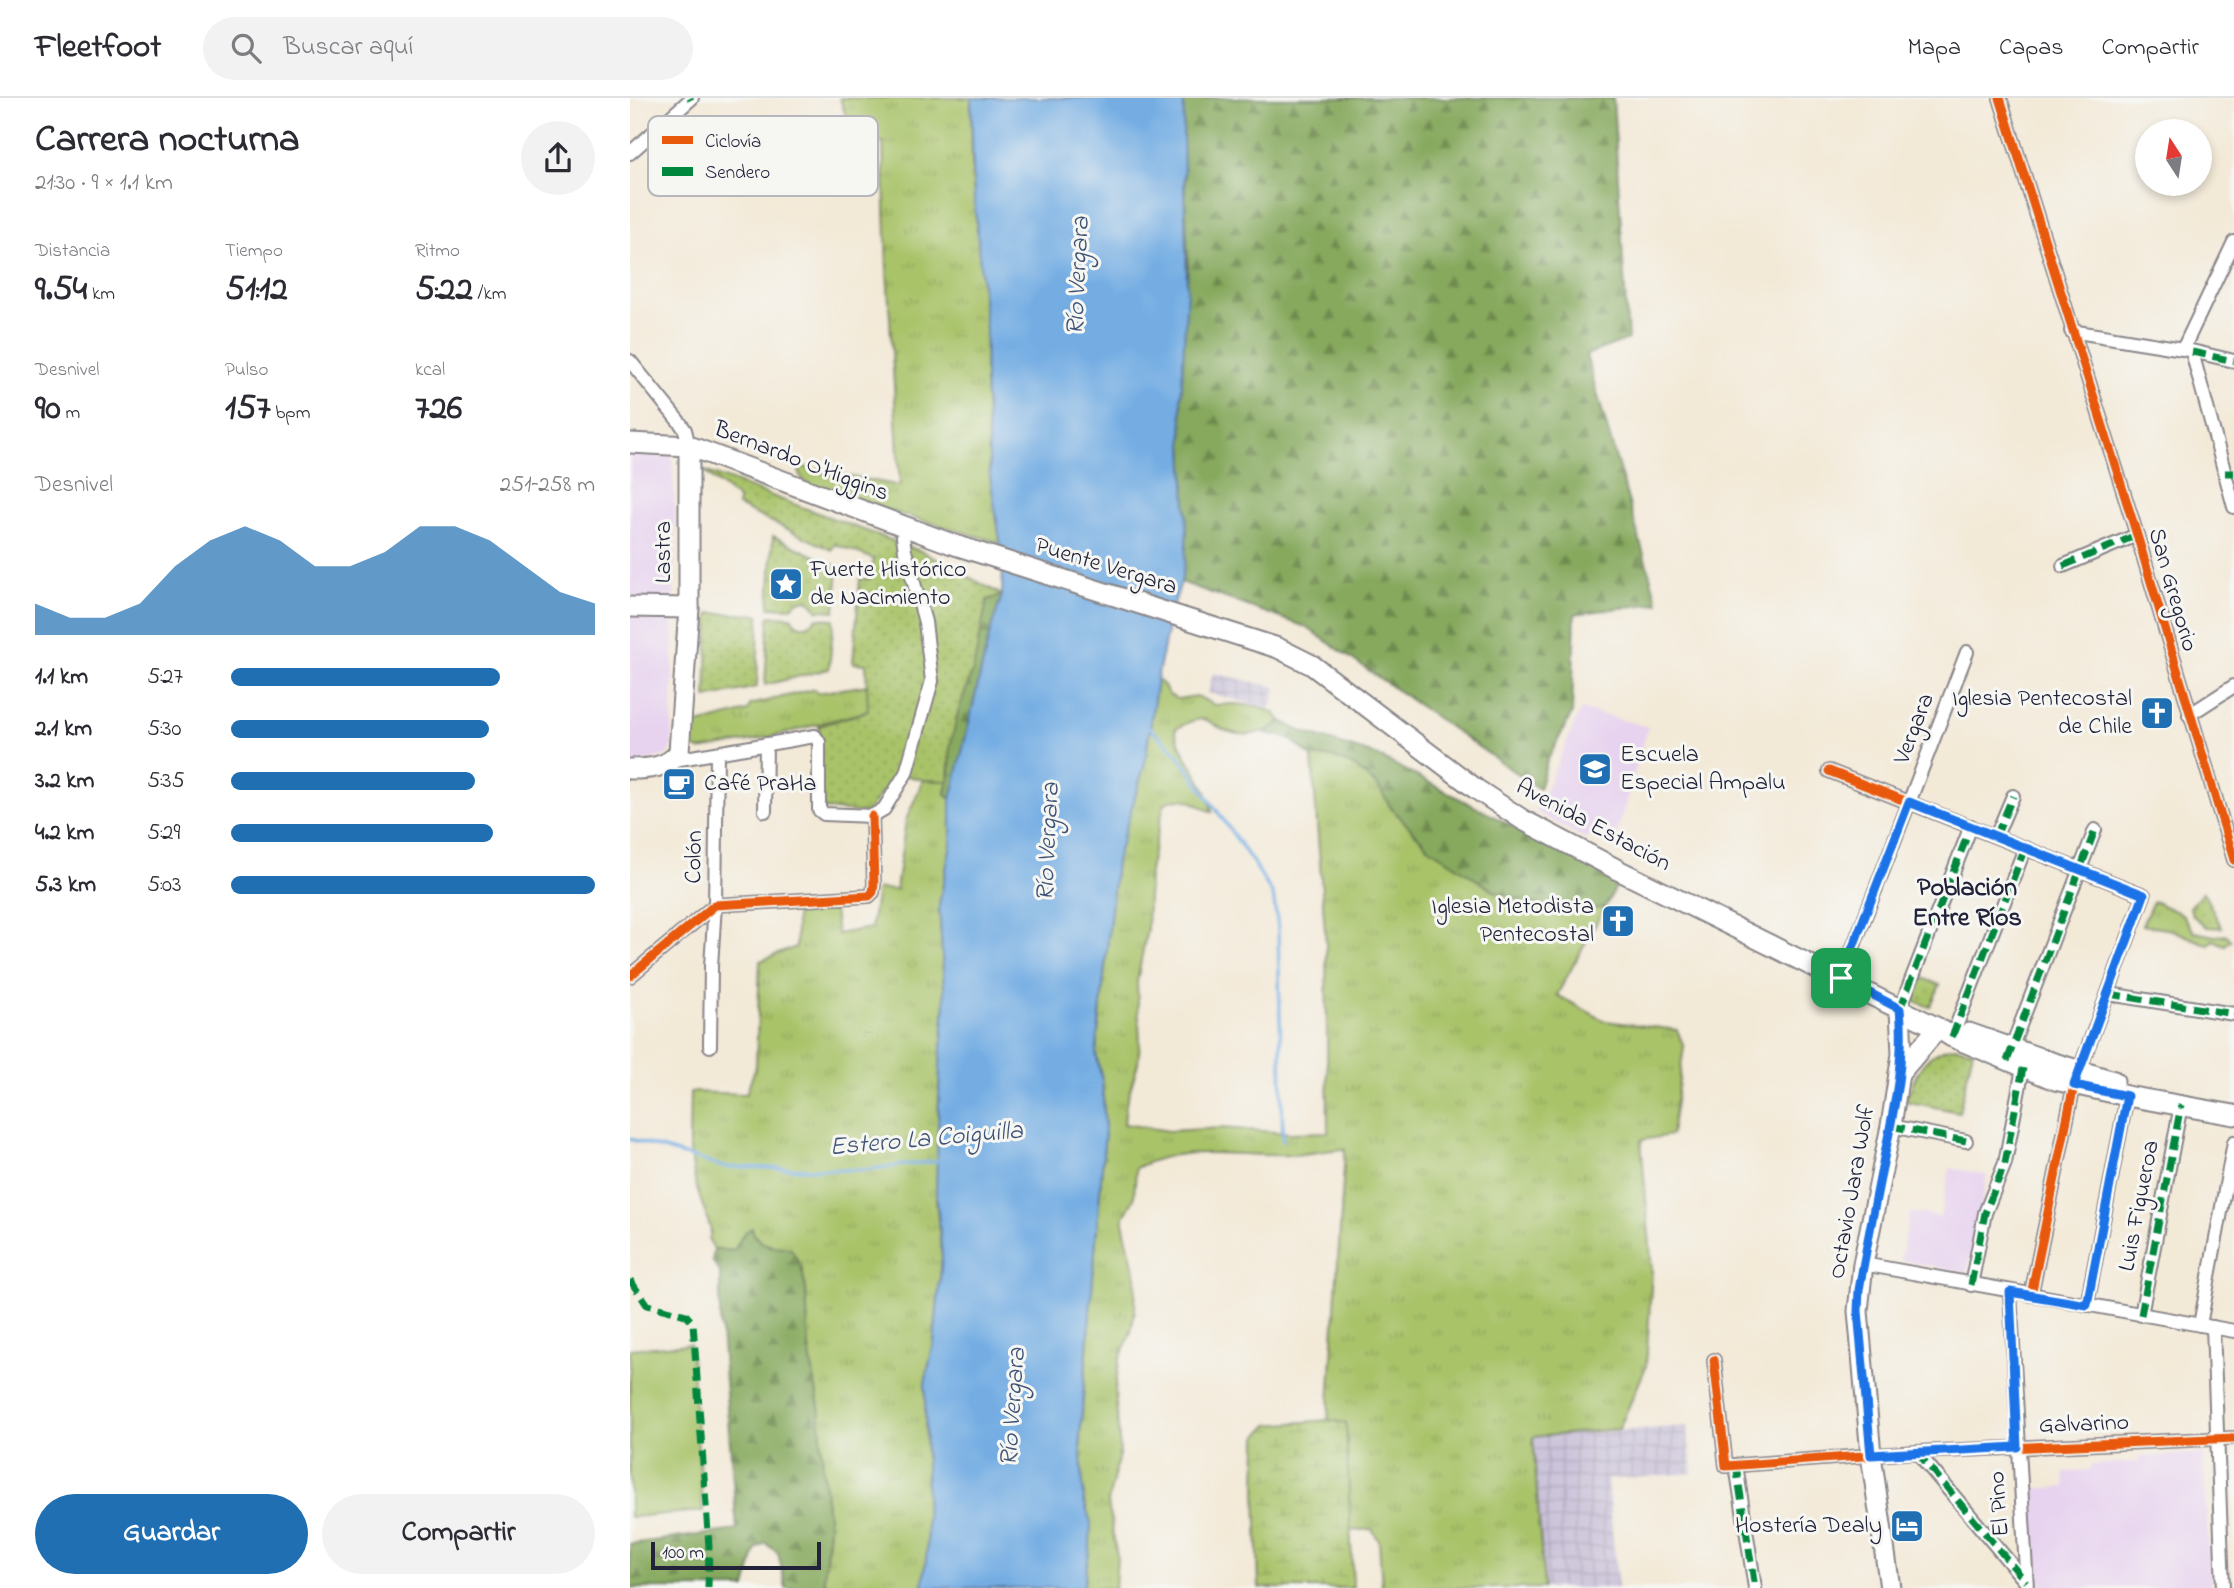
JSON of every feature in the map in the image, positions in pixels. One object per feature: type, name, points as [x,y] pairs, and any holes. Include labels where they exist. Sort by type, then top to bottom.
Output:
[{"type":"main road","name":"Bernardo O'Higgins","points":[[630,443],[689,446],[952,544]]},
{"type":"main road","name":"Lastra","points":[[674,760],[680,752],[689,608],[689,446]]},
{"type":"main road","name":"Puente Vergara","points":[[952,544],[1246,637]]},
{"type":"main road","points":[[630,607],[689,608]]},
{"type":"main road","name":"Avenida Estación","points":[[1246,637],[1278,648],[1312,666],[1476,789],[1523,820],[1900,1009],[2014,1059],[2127,1096],[2234,1115]]},
{"type":"main road","points":[[630,769],[653,767],[674,760]]},
{"type":"main road","points":[[1898,1075],[1902,1042],[1900,1009]]},
{"type":"main road","name":"Octavio Jara Wolf","points":[[1891,1588],[1871,1455],[1858,1311],[1863,1264],[1891,1126],[1898,1075],[1948,1031]]},
{"type":"main road","name":"Avenida Estación","points":[[2076,1078],[2103,1079],[2234,1102]]},
{"type":"street","name":"San Gregorio","points":[[2000,98],[2137,536],[2189,715],[2228,820],[2234,860]]},
{"type":"street","points":[[672,116],[691,99]]},
{"type":"street","points":[[630,153],[648,137]]},
{"type":"street","points":[[2234,242],[2188,351],[2230,473],[2234,507]]},
{"type":"street","points":[[2071,331],[2234,361]]},
{"type":"street","name":"Lastra","points":[[630,361],[681,424],[689,446]]},
{"type":"street","points":[[674,760],[814,736],[817,738],[819,810],[824,814],[872,817],[884,809],[906,773],[932,681],[925,622],[905,551],[906,528]]},
{"type":"street","points":[[2063,566],[2137,536]]},
{"type":"street","name":"Vergara","points":[[1841,978],[1967,652]]},
{"type":"street","points":[[2189,715],[2234,686]]},
{"type":"street","points":[[765,811],[766,744]]},
{"type":"street","name":"Colón","points":[[710,1046],[717,754]]},
{"type":"street","points":[[1829,771],[2144,895],[2076,1078],[2031,1295]]},
{"type":"street","points":[[1996,836],[2013,796]]},
{"type":"street","points":[[630,976],[715,905],[869,896],[873,892],[874,884],[872,817]]},
{"type":"street","points":[[1900,1009],[1970,826]]},
{"type":"street","points":[[1971,1285],[1985,1213],[2005,1163],[2014,1059],[2095,830]]},
{"type":"street","points":[[1948,1031],[2025,848]]},
{"type":"street","points":[[2109,994],[2234,1014]]},
{"type":"street","points":[[2087,1305],[2127,1096]]},
{"type":"street","name":"Luis Figueroa","points":[[2141,1315],[2181,1105]]},
{"type":"street","points":[[1891,1126],[1966,1141]]},
{"type":"street","points":[[2223,1588],[2217,1439],[2206,1326],[2234,1142]]},
{"type":"street","points":[[1863,1264],[2234,1331]]},
{"type":"street","name":"El Pino","points":[[2010,1292],[2027,1585]]},
{"type":"street","points":[[1713,1360],[1755,1588]]},
{"type":"street","name":"Galvarino","points":[[1731,1465],[1917,1452],[2234,1438]]},
{"type":"street","points":[[1917,1452],[2027,1585]]},
{"type":"shaded area","points":[[630,453],[672,455],[675,511],[672,745],[667,755],[630,765]]},
{"type":"shaded area","points":[[1213,673],[1276,687],[1271,708],[1208,693]]},
{"type":"shaded area","name":"Escuela Especial Ampalu","points":[[1581,709],[1648,727],[1615,839],[1592,828],[1587,840],[1536,812]]},
{"type":"shaded area","points":[[1950,1168],[1987,1175],[1967,1273],[1900,1260],[1910,1212],[1940,1217]]},
{"type":"shaded area","points":[[1687,1426],[1693,1473],[1607,1480],[1618,1588],[1544,1588],[1533,1437]]},
{"type":"shaded area","points":[[2203,1453],[2211,1588],[2044,1588],[2038,1580],[2032,1489],[2065,1487],[2064,1472],[2090,1470],[2090,1465],[2139,1462],[2139,1457]]},
{"type":"green space","points":[[840,98],[971,98],[972,171],[986,330],[985,379],[990,477],[1001,543],[814,489],[801,478],[798,466],[900,486],[887,270],[883,142],[878,142],[878,116],[846,116]]},
{"type":"green space","points":[[1184,98],[1613,98],[1628,339],[1586,355],[1658,603],[1575,614],[1572,713],[1547,761],[1539,789],[1306,627],[1181,582],[1187,530],[1181,400],[1188,266]]},
{"type":"green space","points":[[702,470],[923,552],[1002,595],[987,600],[973,669],[958,712],[950,747],[948,781],[923,780],[896,773],[867,813],[824,809],[817,791],[819,726],[868,711],[866,664],[853,663],[860,579],[869,579],[874,559],[835,544],[832,550],[738,506],[738,499]]},
{"type":"green space","points":[[773,536],[838,567],[835,611],[817,610],[804,600],[791,608],[769,607]]},
{"type":"green space","points":[[1002,595],[990,633],[951,799],[946,794],[950,774],[950,747],[958,712],[973,669],[987,600]]},
{"type":"green space","points":[[709,613],[759,615],[757,687],[706,698]]},
{"type":"green space","points":[[769,616],[791,617],[796,624],[803,626],[816,618],[834,619],[829,669],[765,685]]},
{"type":"green space","points":[[1157,679],[1168,694],[1177,699],[1197,696],[1214,705],[1257,706],[1275,713],[1281,721],[1268,730],[1245,735],[1230,732],[1203,720],[1191,721],[1175,729],[1178,740],[1210,801],[1212,812],[1183,799],[1164,804],[1149,871],[1147,929],[1137,982],[1140,1042],[1138,1063],[1126,1104],[1124,1124],[1169,1131],[1223,1128],[1287,1133],[1328,1132],[1326,945],[1312,757],[1332,757],[1354,766],[1378,786],[1401,819],[1577,912],[1605,907],[1557,995],[1605,1021],[1677,1030],[1684,1047],[1671,1135],[1641,1140],[1652,1270],[1646,1367],[1619,1429],[1533,1437],[1544,1588],[1382,1588],[1379,1541],[1372,1529],[1350,1531],[1346,1423],[1328,1420],[1345,1149],[1291,1155],[1193,1153],[1155,1160],[1136,1168],[1134,1199],[1124,1217],[1136,1277],[1135,1311],[1131,1332],[1119,1361],[1115,1391],[1120,1451],[1108,1502],[1117,1557],[1115,1588],[1083,1588],[1091,1523],[1084,1501],[1080,1435],[1105,1131],[1102,1080],[1096,1054],[1116,861],[1145,763]]},
{"type":"green space","points":[[868,685],[868,711],[771,737],[700,750],[691,747],[694,725],[748,711],[750,705],[815,689],[817,693]]},
{"type":"green space","points":[[1281,721],[1303,732],[1378,756],[1604,874],[1617,885],[1605,907],[1577,912],[1534,904],[1494,891],[1428,847],[1391,808],[1378,786],[1354,766],[1332,757],[1312,757],[1289,738],[1265,733]]},
{"type":"green space","points":[[923,780],[948,781],[946,794],[951,799],[951,844],[939,905],[945,1003],[940,1064],[936,1202],[942,1257],[934,1342],[925,1384],[927,1549],[923,1588],[828,1588],[824,1579],[829,1526],[819,1406],[809,1349],[806,1289],[801,1266],[767,1244],[761,1244],[754,1236],[744,1233],[734,1251],[714,1249],[709,1240],[711,1230],[696,1186],[689,1145],[690,1092],[746,1094],[756,1066],[760,961],[796,947],[796,912],[834,910],[837,934],[871,928],[877,889],[896,890],[906,820]]},
{"type":"green space","points":[[2203,892],[2222,928],[2207,927],[2192,915],[2190,907]]},
{"type":"green space","points":[[2153,901],[2182,914],[2194,932],[2227,935],[2231,940],[2225,945],[2213,940],[2208,945],[2172,930],[2142,925]]},
{"type":"green space","points":[[1918,976],[1940,985],[1930,1007],[1909,999]]},
{"type":"green space","points":[[1956,1047],[1973,1050],[1959,1112],[1905,1101],[1918,1073],[1929,1058],[1945,1049]]},
{"type":"green space","points":[[752,1228],[762,1242],[791,1249],[801,1266],[806,1289],[809,1349],[819,1406],[829,1526],[824,1579],[828,1588],[786,1588],[778,1553],[765,1543],[756,1549],[746,1588],[630,1588],[630,1544],[737,1530],[720,1320],[720,1272],[712,1261],[714,1249],[734,1251],[744,1233]]},
{"type":"green space","points":[[690,1344],[703,1511],[630,1517],[630,1349]]},
{"type":"green space","points":[[1328,1420],[1346,1423],[1353,1588],[1259,1588],[1257,1437],[1268,1425]]},
{"type":"water","name":"Río Vergara","points":[[971,98],[1184,98],[1187,289],[1181,400],[1187,530],[1185,561],[1157,679],[1145,763],[1116,861],[1096,1054],[1102,1080],[1105,1131],[1080,1435],[1084,1501],[1091,1523],[1090,1549],[1083,1588],[923,1588],[927,1549],[925,1384],[934,1342],[942,1257],[936,1189],[945,1003],[939,905],[951,844],[951,799],[990,633],[1002,595],[1003,559],[990,477],[985,379],[986,330],[974,198]]},
{"type":"waterway","points":[[1147,725],[1177,753],[1273,895],[1278,927],[1283,1141]]},
{"type":"waterway","name":"Estero La Coiguilla","points":[[630,1139],[724,1167],[862,1170],[938,1161]]},
{"type":"marked path","points":[[2192,352],[2234,361]]},
{"type":"marked path","points":[[2225,473],[2234,473]]},
{"type":"marked path","points":[[2063,566],[2137,535]]},
{"type":"marked path","points":[[1996,836],[2013,796]]},
{"type":"marked path","points":[[1900,1009],[1971,826]]},
{"type":"marked path","points":[[2007,1061],[2095,830]]},
{"type":"marked path","points":[[1952,1037],[2025,848]]},
{"type":"marked path","points":[[2109,994],[2234,1014]]},
{"type":"marked path","points":[[1971,1285],[1985,1213],[2005,1163],[2023,1068]]},
{"type":"marked path","points":[[2087,1305],[2127,1096]]},
{"type":"marked path","points":[[2141,1315],[2181,1105]]},
{"type":"marked path","points":[[1891,1126],[1966,1141]]},
{"type":"marked path","points":[[630,1280],[647,1305],[686,1315],[693,1323],[709,1547],[708,1588]]},
{"type":"marked path","points":[[1917,1452],[2026,1582]]},
{"type":"marked path","points":[[1736,1465],[1755,1588]]},
{"type":"cycle path","points":[[2000,98],[2137,535],[2234,860]]},
{"type":"cycle path","points":[[1829,771],[2144,895],[2074,1085],[2031,1295]]},
{"type":"cycle path","points":[[630,976],[715,905],[869,896],[873,892],[874,884],[872,816]]},
{"type":"cycle path","points":[[1714,1360],[1726,1466],[1917,1452],[2234,1438]]},
{"type":"place","name":"Fuerte Histórico de Nacimiento","points":[[786,584]]},
{"type":"place","name":"Iglesia Pentecostal de Chile","points":[[2157,713]]},
{"type":"place","name":"Escuela Especial Ampalu","points":[[1595,769]]},
{"type":"place","name":"Café PraHa","points":[[679,784]]},
{"type":"place","name":"Iglesia Metodista Pentecostal","points":[[1618,921]]},
{"type":"place","name":"Hostería Dealy","points":[[1907,1526]]},
{"type":"district","name":"Población Entre Ríos","points":[[1967,904]]},
{"type":"route","points":[[1909,802],[2144,895],[2074,1085],[2127,1096],[2087,1305],[2010,1292],[2017,1447],[1871,1455],[1858,1311],[1859,1290],[1891,1126],[1902,1054],[1902,1025],[1900,1009],[1841,978],[1909,802]]}]
